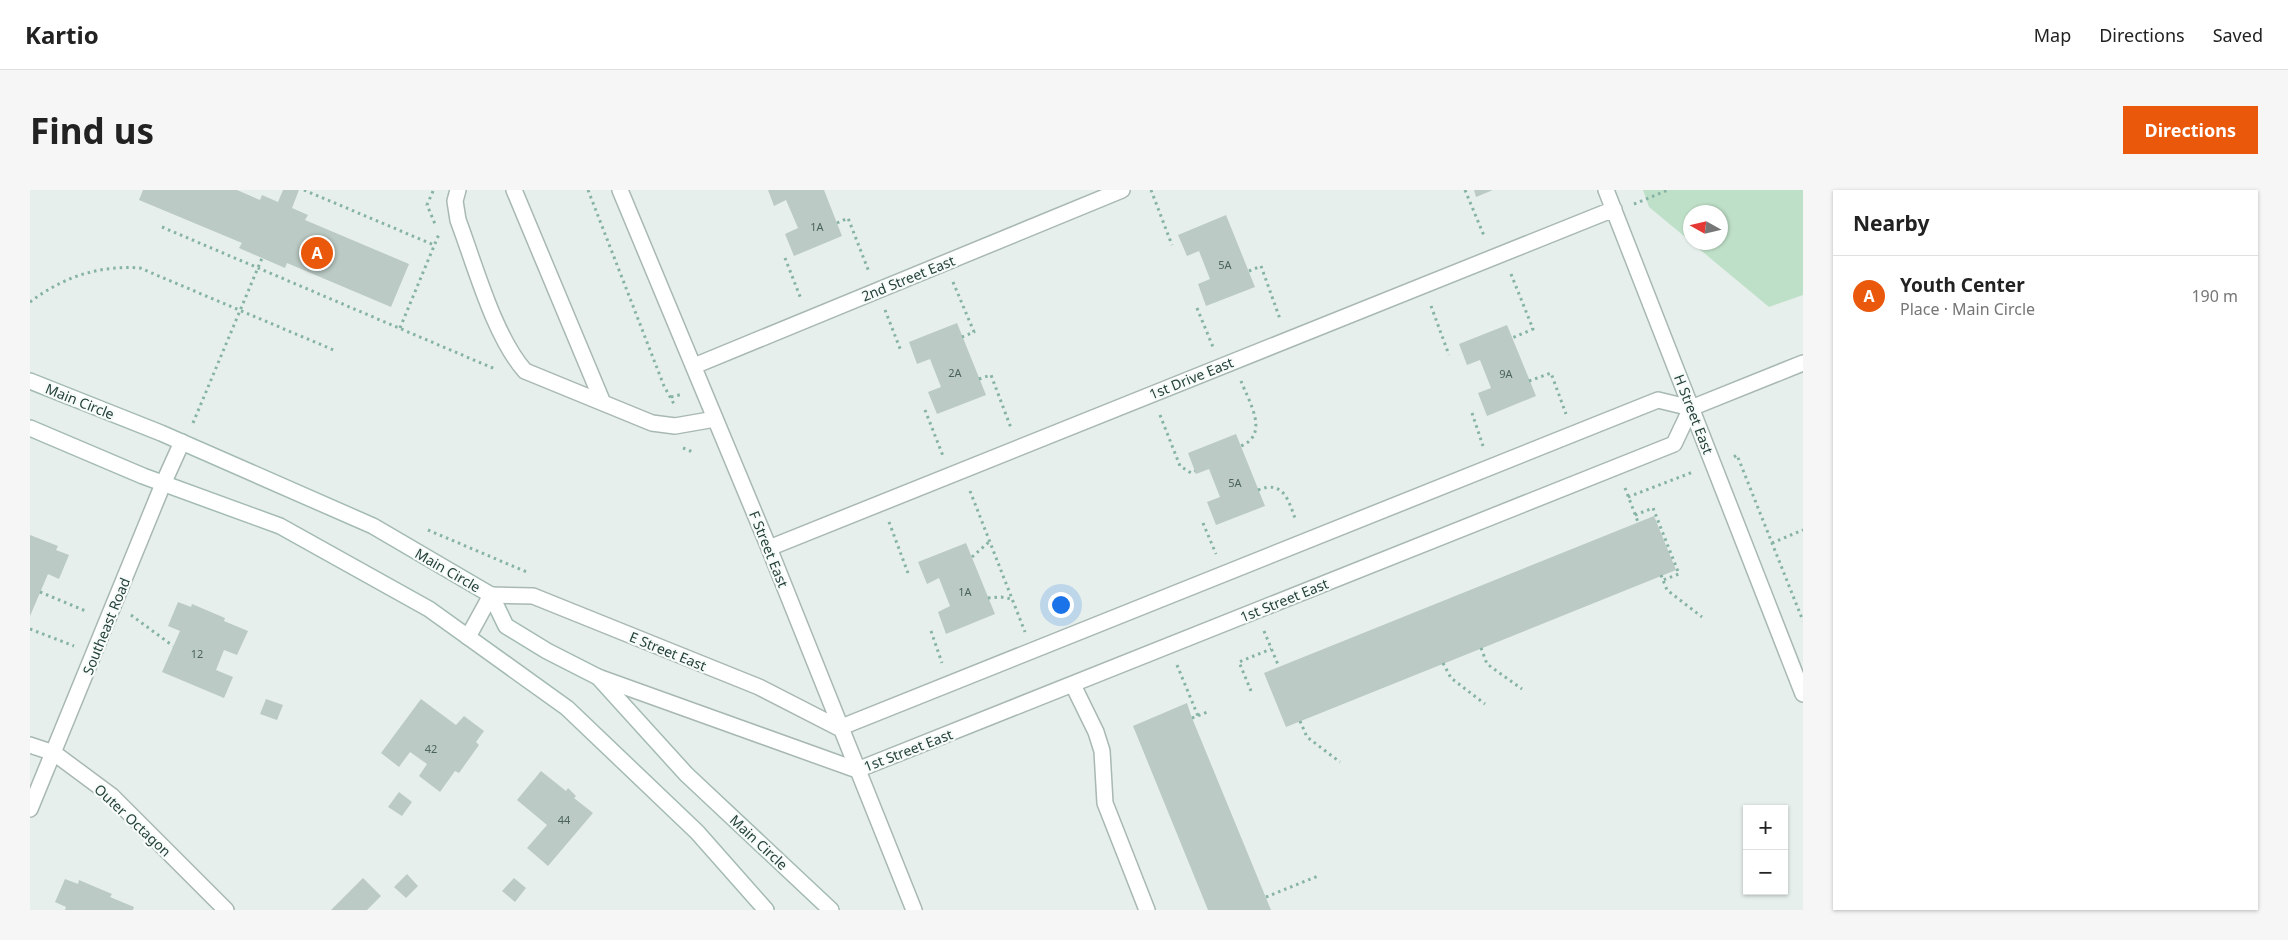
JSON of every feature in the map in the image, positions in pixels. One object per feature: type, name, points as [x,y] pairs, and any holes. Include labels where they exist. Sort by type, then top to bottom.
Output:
[{"type":"street","points":[[458,190],[454,201],[458,220],[502,338],[514,358],[525,371],[652,423],[675,426],[715,419]]},
{"type":"street","points":[[514,190],[604,403]]},
{"type":"street","name":"F Street East","points":[[620,190],[769,548],[839,728],[914,910]]},
{"type":"street","name":"2nd Street East","points":[[694,366],[1122,190]]},
{"type":"street","name":"H Street East","points":[[1606,190],[1803,694]]},
{"type":"street","name":"1st Drive East","points":[[769,548],[1614,210]]},
{"type":"street","points":[[839,728],[1658,400],[1691,408],[1803,363]]},
{"type":"street","name":"Main Circle","points":[[30,381],[182,442],[372,526],[491,595],[506,626],[547,651],[598,677],[686,774],[831,910]]},
{"type":"street","name":"1st Street East","points":[[856,770],[1674,444],[1691,408]]},
{"type":"street","points":[[30,428],[162,484],[280,526],[429,609],[567,708],[697,832],[766,910]]},
{"type":"street","name":"Southeast Road","points":[[30,809],[162,484],[182,442]]},
{"type":"street","points":[[468,637],[491,595]]},
{"type":"street","name":"E Street East","points":[[491,595],[533,596],[758,688],[839,728]]},
{"type":"street","points":[[598,677],[856,770]]},
{"type":"street","points":[[1073,685],[1096,732],[1102,751],[1105,803],[1147,910]]},
{"type":"street","name":"Outer Octagon","points":[[30,745],[54,753],[112,796],[226,910]]},
{"type":"path","points":[[304,190],[434,245]]},
{"type":"path","points":[[588,190],[664,386],[695,453],[678,446]]},
{"type":"path","points":[[1151,190],[1172,245]]},
{"type":"path","points":[[1465,190],[1533,329],[1512,338]]},
{"type":"path","points":[[1614,210],[1668,190]]},
{"type":"path","points":[[837,223],[848,218],[901,351]]},
{"type":"path","points":[[162,227],[500,370]]},
{"type":"path","points":[[400,328],[439,234]]},
{"type":"path","points":[[190,429],[262,258]]},
{"type":"path","points":[[785,258],[808,318]]},
{"type":"path","points":[[945,262],[974,332],[962,337]]},
{"type":"path","points":[[30,302],[84,272],[115,266],[140,268],[336,351]]},
{"type":"path","points":[[1248,271],[1261,266],[1288,340]]},
{"type":"path","points":[[1424,285],[1449,355]]},
{"type":"path","points":[[1197,308],[1256,418],[1257,431],[1251,442],[1241,446]]},
{"type":"path","points":[[1529,381],[1551,373],[1574,434]]},
{"type":"path","points":[[979,380],[991,375],[1019,448]]},
{"type":"path","points":[[1151,394],[1180,466],[1191,473],[1195,471]]},
{"type":"path","points":[[925,410],[989,541],[1032,651]]},
{"type":"path","points":[[1472,413],[1491,467]]},
{"type":"path","points":[[1628,497],[1737,455],[1803,621]]},
{"type":"path","points":[[1617,467],[1638,522]]},
{"type":"path","points":[[1258,490],[1267,486],[1279,488],[1287,497],[1304,542]]},
{"type":"path","points":[[882,503],[908,573]]},
{"type":"path","points":[[1635,515],[1653,508],[1678,574],[1663,580]]},
{"type":"path","points":[[1203,523],[1224,574]]},
{"type":"path","points":[[426,529],[536,576]]},
{"type":"path","points":[[1772,543],[1803,530]]},
{"type":"path","points":[[972,557],[989,541]]},
{"type":"path","points":[[1661,575],[1667,590],[1702,617]]},
{"type":"path","points":[[40,592],[108,620]]},
{"type":"path","points":[[988,598],[1001,597],[1012,599]]},
{"type":"path","points":[[115,603],[173,646]]},
{"type":"path","points":[[1256,612],[1279,667]]},
{"type":"path","points":[[30,629],[94,653]]},
{"type":"path","points":[[930,631],[950,684]]},
{"type":"path","points":[[1169,646],[1198,716]]},
{"type":"path","points":[[1481,648],[1487,664],[1522,689]]},
{"type":"path","points":[[1251,691],[1240,662],[1271,649]]},
{"type":"path","points":[[1443,663],[1451,678],[1485,704]]},
{"type":"path","points":[[1192,718],[1210,710]]},
{"type":"path","points":[[1300,721],[1307,737],[1340,762]]},
{"type":"path","points":[[1266,897],[1318,876]]},
{"type":"green space","points":[[1643,190],[1803,190],[1803,295],[1769,307],[1700,250],[1728,250],[1728,205],[1683,205],[1683,235],[1649,207]]},
{"type":"building","points":[[143,190],[237,190],[260,200],[262,195],[278,202],[283,190],[299,190],[292,208],[308,215],[305,220],[409,264],[391,307],[287,263],[285,268],[239,248],[242,243],[139,200]]},
{"type":"building","points":[[768,190],[824,190],[842,236],[794,256],[785,234],[798,228],[786,200],[774,206]]},
{"type":"building","points":[[1474,190],[1493,190],[1476,197]]},
{"type":"building","points":[[1226,215],[1255,287],[1206,306],[1198,284],[1210,279],[1199,251],[1187,256],[1178,235]]},
{"type":"building","points":[[957,323],[986,395],[937,414],[928,392],[941,387],[930,359],[917,364],[909,342]]},
{"type":"building","points":[[1507,325],[1536,396],[1487,416],[1478,393],[1491,388],[1480,360],[1467,365],[1459,344]]},
{"type":"building","points":[[1236,434],[1265,506],[1216,525],[1207,502],[1220,497],[1209,469],[1196,474],[1188,453]]},
{"type":"building","points":[[1654,516],[1676,570],[1286,727],[1264,673]]},
{"type":"building","points":[[30,535],[58,546],[56,550],[69,555],[59,579],[48,574],[30,616]]},
{"type":"building","points":[[966,543],[995,614],[946,634],[938,612],[950,606],[939,578],[927,584],[918,562]]},
{"type":"building","points":[[178,602],[191,607],[192,604],[225,618],[224,621],[248,631],[237,655],[224,650],[216,670],[233,677],[224,698],[162,672],[180,631],[168,626]]},
{"type":"building","points":[[266,699],[283,705],[277,720],[260,714]]},
{"type":"building","points":[[421,699],[456,725],[464,716],[484,731],[476,742],[479,745],[459,773],[455,771],[440,792],[419,776],[427,764],[410,752],[399,767],[381,753]]},
{"type":"building","points":[[1187,703],[1271,910],[1208,910],[1133,726]]},
{"type":"building","points":[[541,771],[566,791],[568,788],[576,796],[574,798],[593,813],[548,866],[527,848],[547,825],[517,800]]},
{"type":"building","points":[[399,792],[412,802],[402,816],[388,807]]},
{"type":"building","points":[[407,874],[418,886],[406,898],[394,887]]},
{"type":"building","points":[[363,878],[381,896],[367,910],[331,910]]},
{"type":"building","points":[[514,878],[526,888],[515,902],[502,891]]},
{"type":"building","points":[[65,879],[78,884],[79,880],[112,894],[110,897],[134,907],[133,910],[65,910],[66,907],[55,902]]},
{"type":"place","name":"Youth Center","points":[[317,253]]}]
